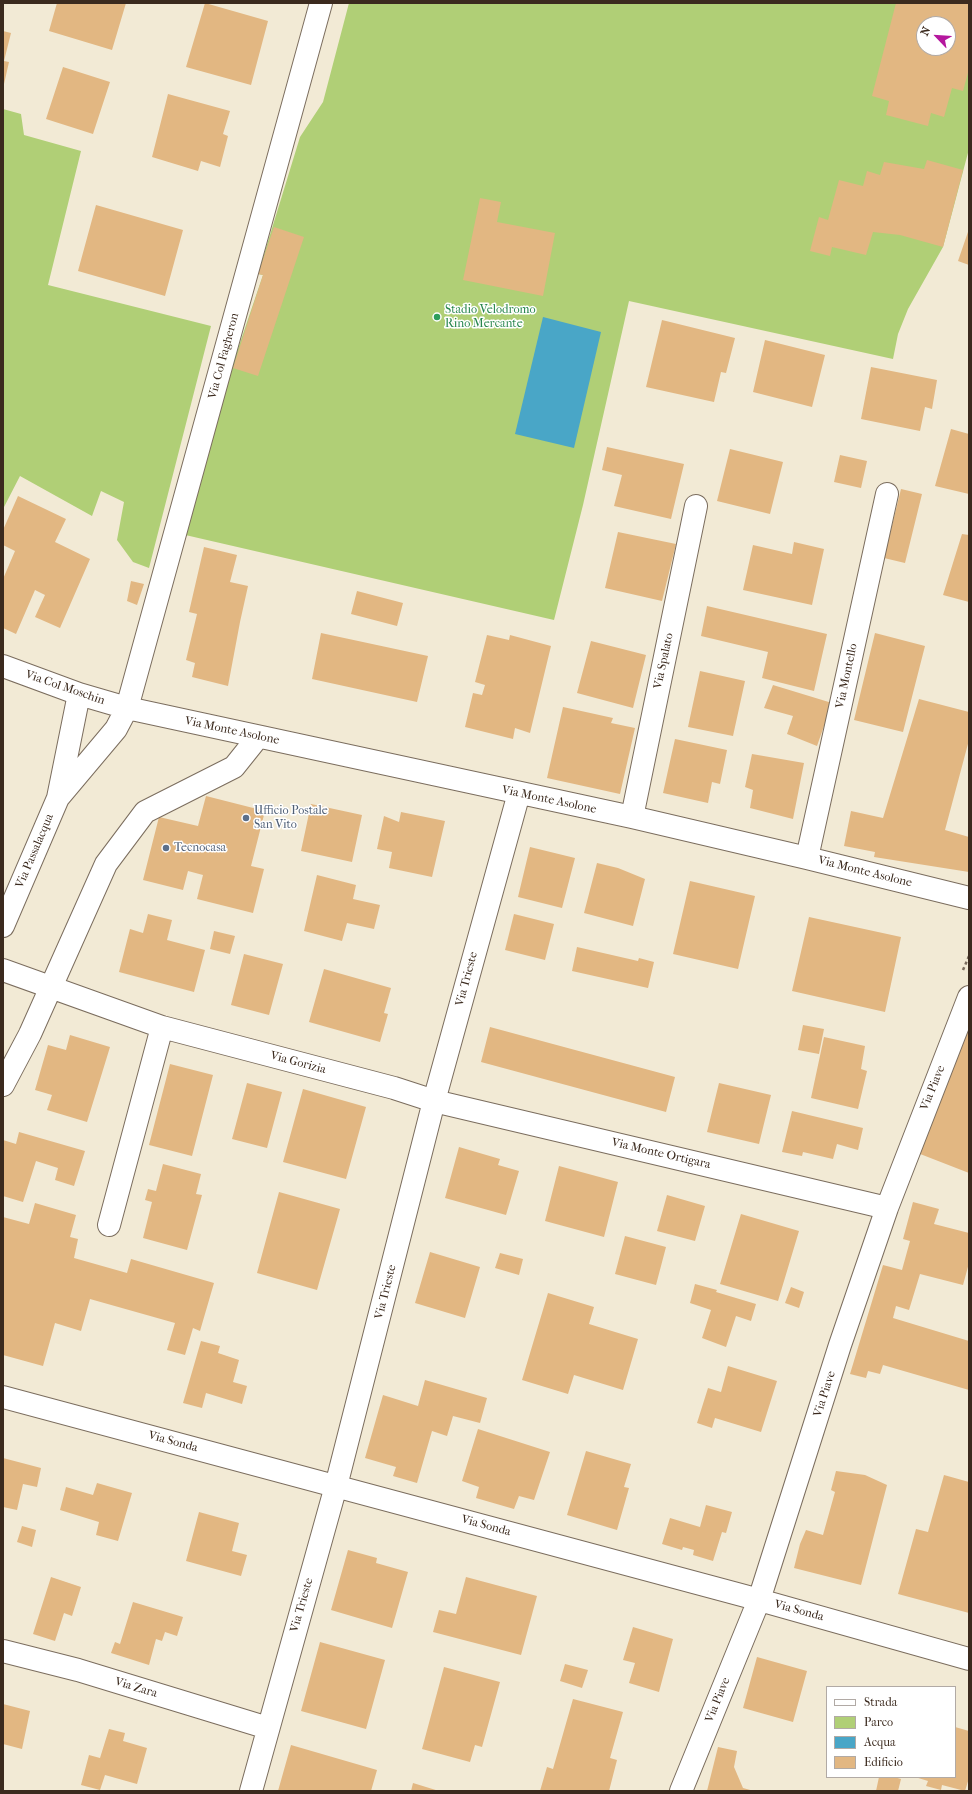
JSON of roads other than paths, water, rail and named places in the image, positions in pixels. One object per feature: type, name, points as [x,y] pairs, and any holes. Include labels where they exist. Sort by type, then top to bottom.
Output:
[{"type":"street","name":"Via Col Fagheron","points":[[58,798],[116,729],[127,708],[321,3]]},
{"type":"street","name":"Via Montello","points":[[807,858],[887,494]]},
{"type":"street","name":"Via Spalato","points":[[632,817],[696,506]]},
{"type":"street","name":"Via Col Moschin","points":[[3,666],[79,694],[127,708]]},
{"type":"street","points":[[58,798],[79,694]]},
{"type":"street","name":"Via Monte Asolone","points":[[127,708],[632,817],[969,898]]},
{"type":"street","points":[[3,1085],[30,1034],[106,864],[145,812],[234,766],[258,737]]},
{"type":"street","name":"Via Trieste","points":[[250,1791],[336,1486],[434,1100],[519,793]]},
{"type":"street","name":"Via Passalacqua","points":[[3,926],[58,798]]},
{"type":"street","name":"Via Gorizia","points":[[3,970],[162,1026],[434,1100]]},
{"type":"street","name":"Via Piave","points":[[681,1791],[759,1600],[840,1345],[888,1208],[969,997]]},
{"type":"street","points":[[109,1225],[162,1026]]},
{"type":"street","name":"Via Monte Ortigara","points":[[434,1100],[888,1208]]},
{"type":"street","name":"Via Sonda","points":[[3,1397],[759,1600],[969,1659]]},
{"type":"street","name":"Via Zara","points":[[3,1651],[78,1670],[268,1728]]},
{"type":"water","points":[[543,317],[601,332],[574,448],[515,434]]},
{"type":"place","name":"Stadio Velodromo Rino Mercante","points":[[437,317]]},
{"type":"place","name":"Ufficio Postale San Vito","points":[[246,818]]},
{"type":"place","name":"Tecnocasa","points":[[166,848]]}]
